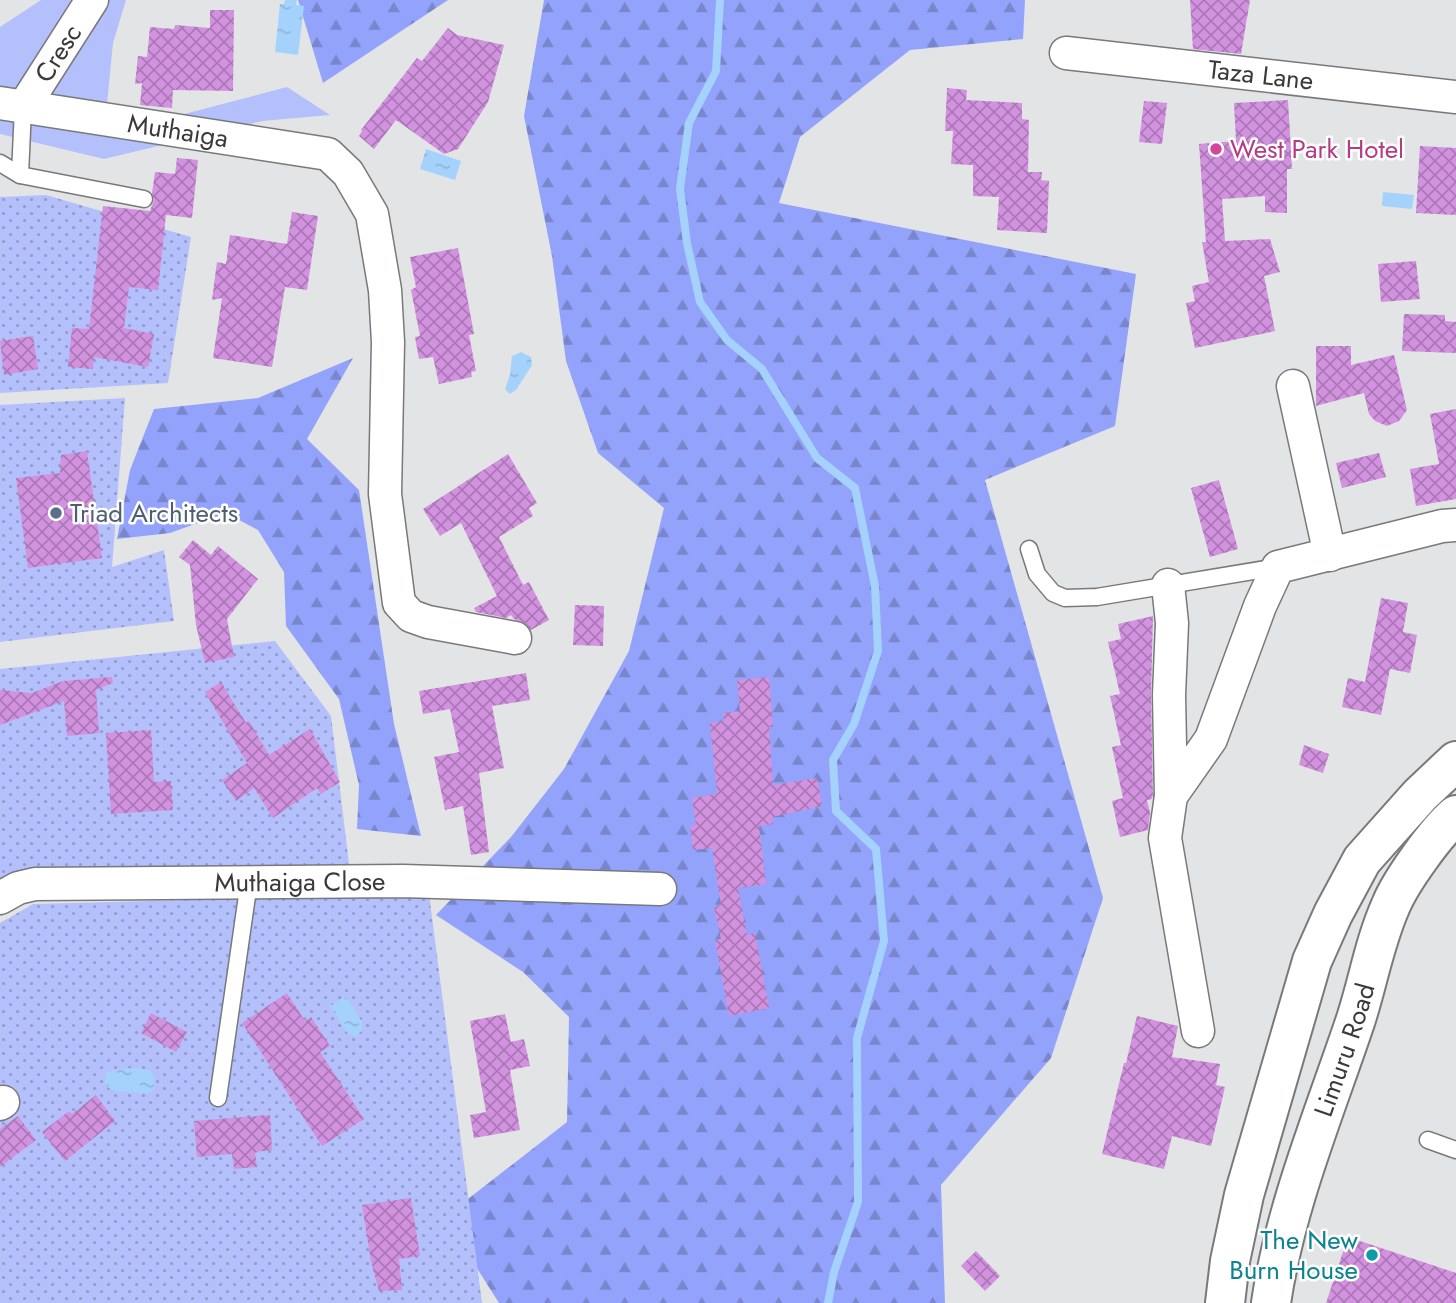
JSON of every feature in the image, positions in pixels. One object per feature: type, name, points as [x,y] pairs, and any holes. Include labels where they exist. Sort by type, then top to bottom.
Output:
[{"type":"main road","points":[[1225,1303],[1236,1232],[1250,1174],[1312,961],[1362,860],[1449,767]]},
{"type":"main road","name":"Limuru Road","points":[[1271,1303],[1276,1267],[1359,1011],[1375,945],[1391,904],[1405,880],[1456,815]]},
{"type":"street","name":"Cresc","points":[[12,105],[92,0]]},
{"type":"street","name":"Taza Lane","points":[[1066,53],[1456,97]]},
{"type":"street","name":"Muthaiga","points":[[12,105],[328,154],[348,173],[372,214],[385,290],[388,342],[385,494],[399,603],[411,616],[428,622],[514,638]]},
{"type":"street","points":[[1293,386],[1331,555]]},
{"type":"street","points":[[1171,796],[1211,739],[1260,606],[1278,567],[1442,526],[1456,525]]},
{"type":"street","points":[[1168,585],[1172,623],[1169,695],[1171,796],[1165,838],[1198,1031]]},
{"type":"street","name":"Muthaiga Close","points":[[0,898],[18,888],[35,884],[403,881],[660,889]]},
{"type":"lane","points":[[12,105],[20,175]]},
{"type":"lane","points":[[0,163],[20,175],[144,199]]},
{"type":"lane","points":[[1029,549],[1037,574],[1053,593],[1065,598],[1097,597],[1278,567]]},
{"type":"lane","points":[[218,1098],[249,882]]},
{"type":"lane","points":[[1428,1140],[1456,1150]]},
{"type":"shaded area","points":[[41,0],[126,0],[113,43],[104,135],[287,87],[330,115],[262,121],[104,159],[0,134],[0,27]]},
{"type":"shaded area","points":[[46,195],[191,237],[168,383],[0,393],[0,197]]},
{"type":"shaded area","points":[[125,398],[112,567],[164,550],[174,621],[0,642],[0,405]]},
{"type":"shaded area","points":[[275,641],[331,716],[349,864],[0,882],[0,669]]},
{"type":"shaded area","points":[[429,894],[482,1303],[0,1303],[0,923],[33,904]]},
{"type":"green space","points":[[298,0],[448,0],[323,83]]},
{"type":"green space","points":[[544,0],[1025,0],[1023,39],[910,50],[800,137],[779,203],[1136,274],[1115,426],[985,480],[1103,898],[1051,1058],[941,1185],[945,1303],[499,1303],[473,1262],[459,1206],[567,1122],[569,1017],[523,972],[436,915],[511,837],[564,769],[629,651],[664,508],[598,453],[566,361],[552,256],[524,116]]},
{"type":"green space","points":[[353,358],[307,439],[359,490],[394,724],[421,836],[357,829],[359,785],[339,699],[286,626],[284,572],[258,530],[226,513],[170,533],[117,539],[130,470],[154,409],[258,398]]},
{"type":"water","points":[[285,0],[297,0],[296,5],[304,6],[298,55],[275,52],[280,4],[284,4]]},
{"type":"water","points":[[426,149],[461,161],[455,180],[420,169]]},
{"type":"water","points":[[1383,192],[1414,195],[1412,209],[1382,206]]},
{"type":"water","points":[[521,352],[531,357],[532,365],[516,390],[510,394],[505,389],[512,356]]},
{"type":"water","points":[[346,996],[362,1022],[361,1032],[355,1036],[348,1034],[330,1006]]},
{"type":"water","points":[[127,1068],[149,1070],[154,1077],[154,1090],[140,1093],[115,1091],[107,1087],[107,1072]]},
{"type":"building","points":[[1190,0],[1250,0],[1241,54],[1193,49]]},
{"type":"building","points":[[210,10],[234,10],[233,91],[173,90],[172,108],[140,105],[142,83],[135,84],[138,56],[147,57],[150,27],[174,29],[175,25],[210,28]]},
{"type":"building","points":[[448,28],[457,35],[504,45],[488,102],[458,149],[444,154],[396,120],[374,149],[359,136],[361,130],[417,58],[422,61]]},
{"type":"building","points":[[947,88],[967,90],[966,100],[1022,103],[1022,119],[1029,120],[1028,172],[1042,172],[1041,180],[1049,181],[1047,233],[997,230],[999,197],[973,196],[973,165],[951,164],[953,131],[945,131]]},
{"type":"building","points":[[1288,100],[1292,169],[1287,169],[1287,213],[1265,212],[1265,196],[1222,199],[1225,241],[1270,239],[1280,272],[1264,276],[1275,331],[1195,348],[1186,303],[1195,301],[1192,286],[1209,282],[1202,242],[1206,242],[1199,144],[1236,141],[1234,103]]},
{"type":"building","points":[[1144,101],[1167,103],[1162,144],[1139,142]]},
{"type":"building","points":[[1420,146],[1456,148],[1456,215],[1416,213]]},
{"type":"building","points":[[177,158],[198,160],[192,218],[166,215],[158,290],[129,287],[124,328],[154,334],[148,367],[94,357],[93,369],[68,367],[72,328],[89,329],[103,206],[150,211],[154,200],[152,193],[155,172],[175,174]]},
{"type":"building","points":[[292,212],[318,216],[307,290],[285,287],[272,367],[213,358],[222,298],[212,300],[217,262],[226,264],[230,235],[287,244]]},
{"type":"building","points":[[458,248],[474,334],[469,335],[476,371],[471,372],[472,377],[439,384],[433,357],[419,359],[415,337],[420,336],[411,290],[416,287],[410,257]]},
{"type":"building","points":[[1416,261],[1420,299],[1381,302],[1378,264]]},
{"type":"building","points":[[1404,314],[1445,315],[1445,321],[1456,322],[1456,353],[1402,351]]},
{"type":"building","points":[[33,336],[38,369],[4,375],[0,341]]},
{"type":"building","points":[[1316,346],[1351,346],[1351,365],[1394,355],[1407,410],[1399,421],[1387,426],[1375,421],[1369,414],[1364,393],[1316,406]]},
{"type":"building","points":[[1456,409],[1456,499],[1416,506],[1410,469],[1439,464],[1430,414]]},
{"type":"building","points":[[87,451],[102,558],[28,568],[16,478],[60,473],[61,455]]},
{"type":"building","points":[[1379,453],[1386,477],[1342,488],[1336,463]]},
{"type":"building","points":[[508,454],[537,503],[529,508],[533,516],[499,537],[523,585],[529,582],[549,620],[531,630],[511,615],[506,618],[476,612],[474,608],[497,596],[461,523],[440,536],[423,509]]},
{"type":"building","points":[[1219,480],[1238,549],[1210,557],[1191,488]]},
{"type":"building","points":[[193,540],[211,555],[218,546],[258,579],[227,619],[234,657],[205,663],[196,625],[190,565],[179,557]]},
{"type":"building","points":[[1381,598],[1408,603],[1403,632],[1417,635],[1410,673],[1390,669],[1381,715],[1342,707],[1348,678],[1365,682]]},
{"type":"building","points":[[575,605],[604,606],[603,646],[573,645]]},
{"type":"building","points":[[1153,616],[1153,795],[1152,799],[1147,800],[1150,813],[1148,830],[1120,837],[1112,801],[1123,798],[1112,747],[1121,745],[1110,696],[1120,694],[1108,642],[1121,639],[1118,624]]},
{"type":"building","points":[[526,673],[530,700],[492,706],[504,768],[479,773],[489,852],[471,855],[463,806],[445,810],[434,757],[459,752],[450,709],[423,714],[419,691]]},
{"type":"building","points":[[112,677],[113,683],[96,690],[99,733],[67,736],[64,701],[0,725],[0,690],[32,693],[63,681]]},
{"type":"building","points":[[769,677],[773,727],[769,727],[773,785],[817,778],[822,806],[772,817],[773,824],[759,826],[766,884],[738,888],[747,935],[755,933],[769,1008],[729,1016],[715,940],[721,939],[714,907],[721,905],[712,848],[693,850],[690,826],[696,825],[692,798],[717,794],[710,723],[724,721],[723,713],[740,711],[737,680]]},
{"type":"building","points":[[221,682],[269,755],[310,729],[340,782],[321,794],[317,788],[273,818],[254,788],[236,801],[222,780],[247,763],[205,692]]},
{"type":"building","points":[[151,730],[154,782],[171,781],[173,810],[111,814],[106,733]]},
{"type":"building","points":[[1304,745],[1329,754],[1323,773],[1299,765]]},
{"type":"building","points":[[287,993],[305,1021],[311,1017],[330,1046],[320,1052],[364,1119],[322,1146],[242,1023]]},
{"type":"building","points":[[151,1013],[187,1032],[176,1052],[141,1033]]},
{"type":"building","points":[[505,1014],[511,1042],[524,1039],[530,1066],[510,1070],[520,1130],[474,1138],[470,1115],[486,1112],[470,1021]]},
{"type":"building","points":[[1137,1016],[1178,1026],[1172,1057],[1220,1064],[1216,1085],[1225,1087],[1211,1146],[1172,1136],[1164,1169],[1102,1154]]},
{"type":"building","points":[[96,1095],[115,1121],[65,1161],[42,1132],[69,1111],[72,1114]]},
{"type":"building","points":[[270,1115],[272,1150],[255,1152],[257,1167],[234,1169],[232,1154],[197,1157],[194,1121]]},
{"type":"building","points":[[18,1116],[36,1140],[0,1167],[0,1129]]},
{"type":"building","points":[[411,1198],[420,1256],[399,1259],[402,1290],[379,1291],[362,1205]]},
{"type":"building","name":"The New Burn House","points":[[1348,1237],[1456,1273],[1456,1303],[1326,1303]]},
{"type":"building","points":[[976,1251],[1000,1276],[985,1291],[961,1266]]},
{"type":"waterway","points":[[720,0],[716,71],[689,123],[680,189],[687,243],[700,302],[727,340],[762,369],[817,458],[855,488],[875,586],[878,651],[854,724],[833,760],[836,811],[876,849],[884,941],[857,1038],[858,1202],[834,1272],[828,1303]]},
{"type":"place","name":"West Park Hotel","points":[[1216,149]]},
{"type":"place","name":"Triad Architects","points":[[56,513]]},
{"type":"place","name":"The New Burn House","points":[[1372,1255]]}]
